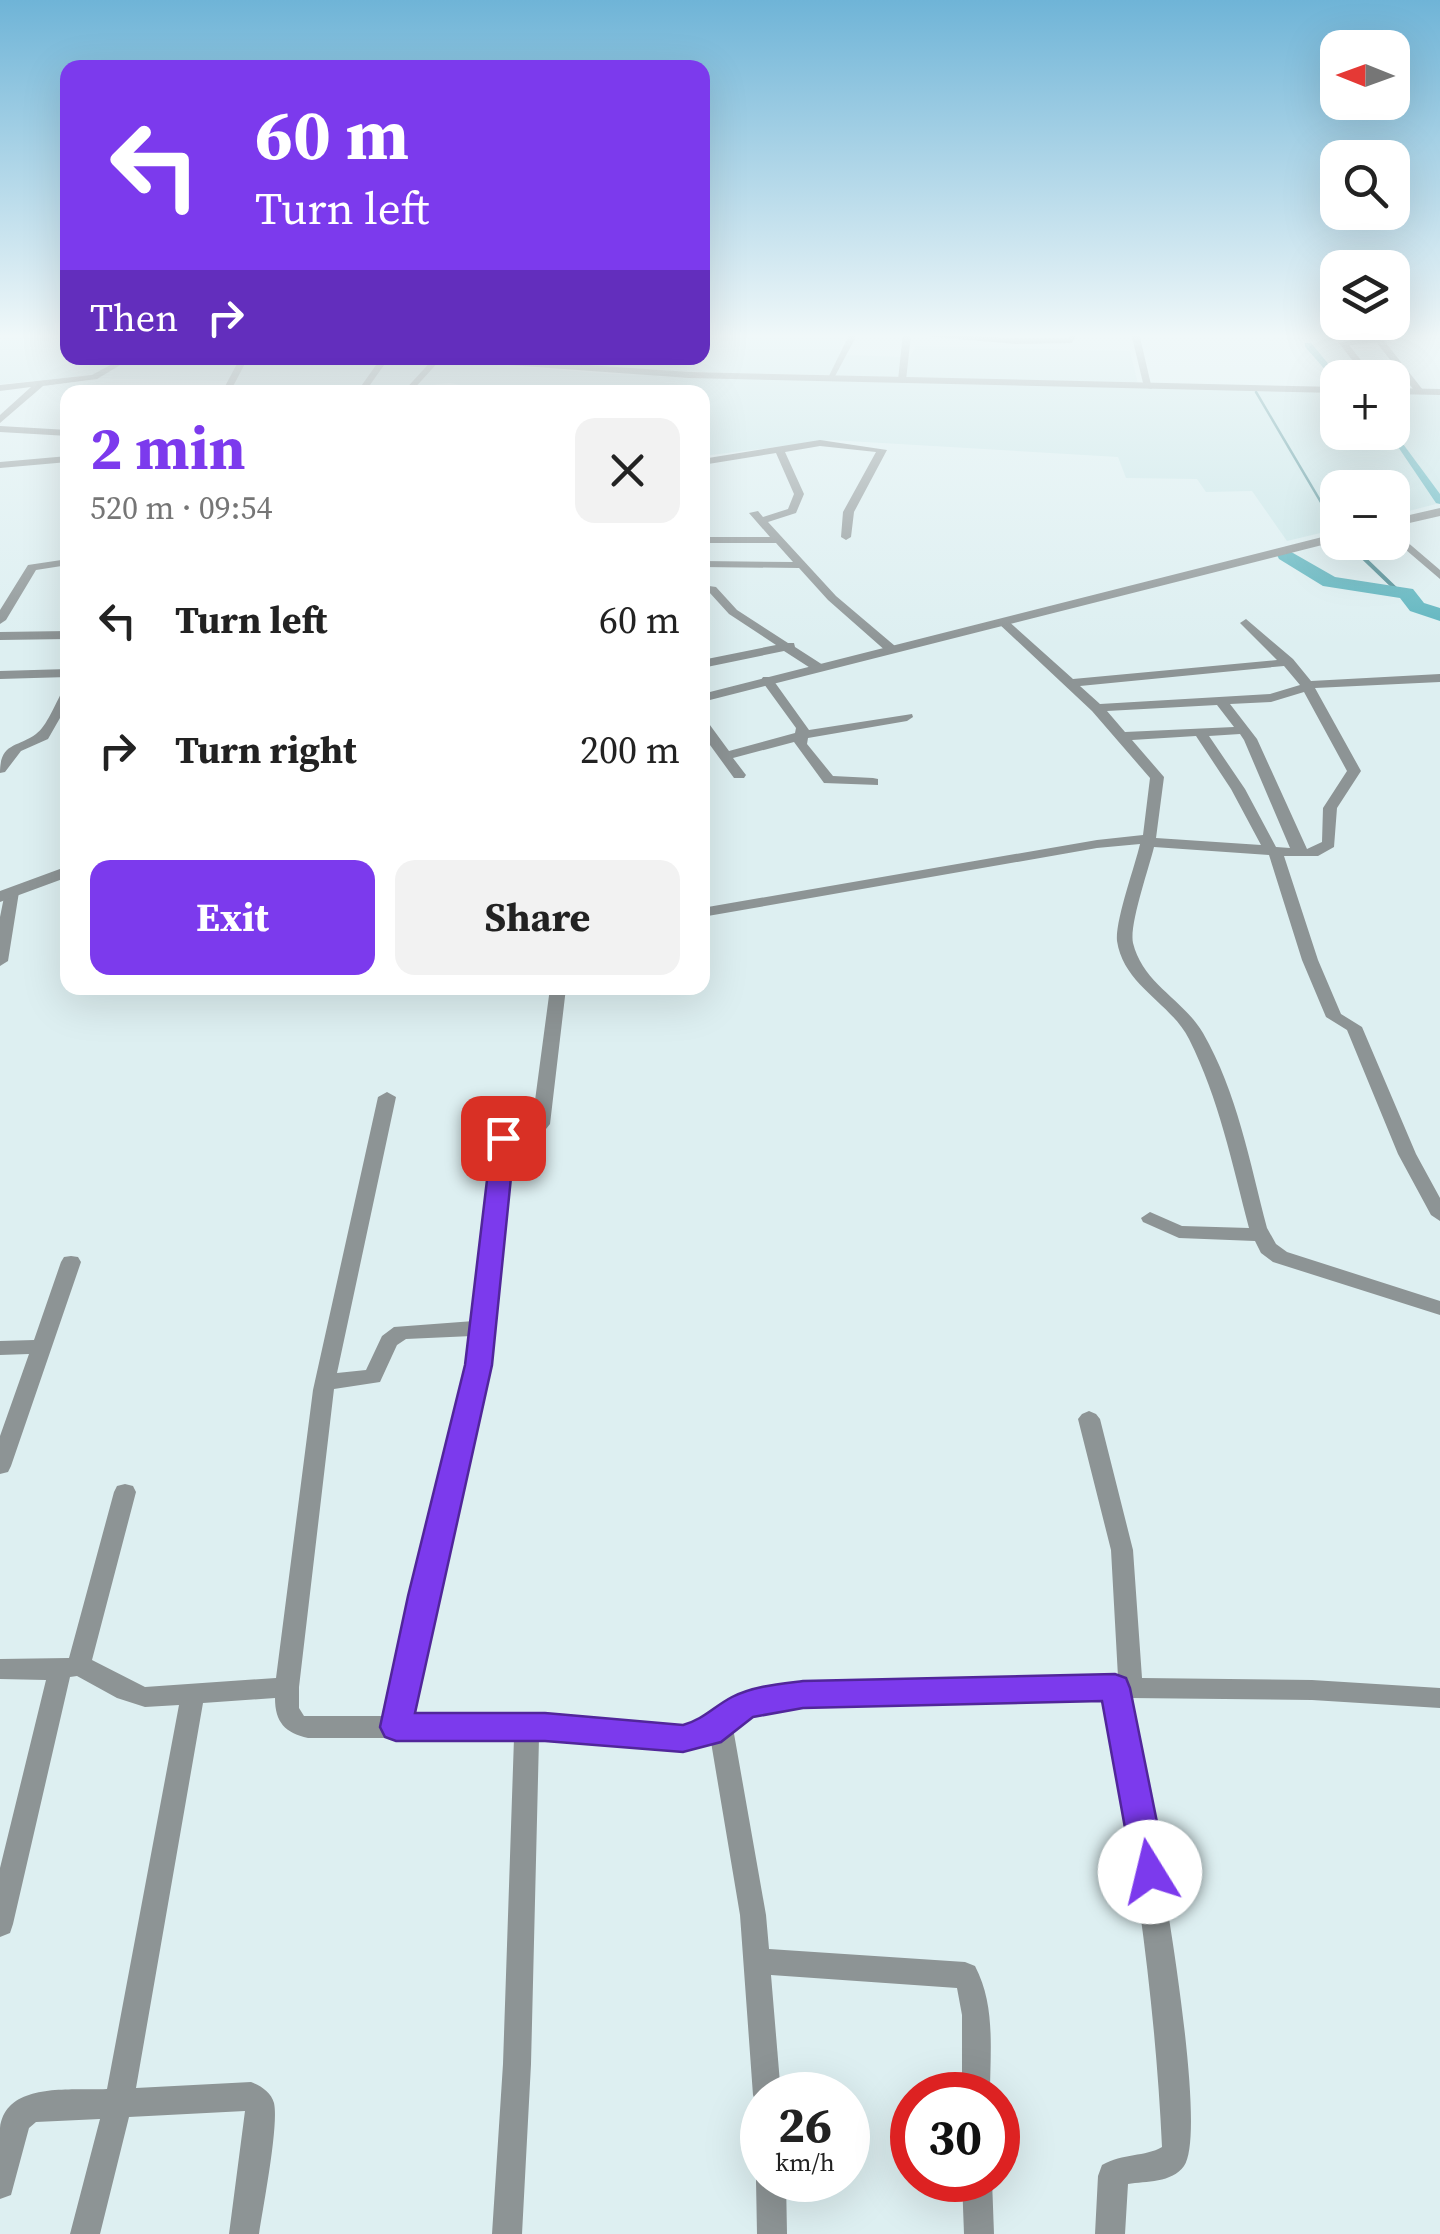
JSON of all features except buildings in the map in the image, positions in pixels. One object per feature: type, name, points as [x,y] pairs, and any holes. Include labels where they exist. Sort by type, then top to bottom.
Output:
[{"type":"street","points":[[710,461],[820,443],[882,450],[857,489],[846,521],[846,537]]},
{"type":"street","points":[[779,450],[799,494],[792,511],[758,517],[832,598],[891,649]]},
{"type":"street","points":[[0,464],[60,460]]},
{"type":"street","points":[[0,481],[14,464]]},
{"type":"street","points":[[1410,519],[1440,512]]},
{"type":"street","points":[[710,540],[778,540]]},
{"type":"street","points":[[710,696],[1320,541]]},
{"type":"street","points":[[1410,548],[1440,576]]},
{"type":"street","points":[[0,620],[32,567],[60,563]]},
{"type":"street","points":[[710,564],[800,565]]},
{"type":"street","points":[[710,589],[733,612],[820,668]]},
{"type":"street","points":[[1002,621],[1072,682],[1157,777],[1149,841],[1126,926],[1126,942],[1141,978],[1194,1032],[1228,1111],[1261,1235],[1268,1248],[1280,1256],[1440,1308]]},
{"type":"street","points":[[710,912],[1097,844],[1149,841],[1318,852],[1329,844],[1330,808],[1354,771],[1307,686],[1288,662],[1246,623]]},
{"type":"street","points":[[0,636],[60,636]]},
{"type":"street","points":[[710,662],[790,646]]},
{"type":"street","points":[[1072,682],[1288,662]]},
{"type":"street","points":[[0,675],[60,673]]},
{"type":"street","points":[[1097,708],[1288,696],[1307,686],[1440,678]]},
{"type":"street","points":[[767,680],[803,728],[800,744],[829,780],[872,782]]},
{"type":"street","points":[[1220,701],[1243,730],[1300,853]]},
{"type":"street","points":[[0,750],[40,740],[60,706]]},
{"type":"street","points":[[726,756],[804,735],[907,716]]},
{"type":"street","points":[[1124,736],[1243,730]]},
{"type":"street","points":[[1200,732],[1273,851],[1334,1017],[1354,1026],[1408,1154],[1440,1216]]},
{"type":"street","points":[[710,735],[739,775]]},
{"type":"street","points":[[0,769],[16,748]]},
{"type":"street","points":[[0,961],[6,894],[60,874]]},
{"type":"street","points":[[396,1727],[484,1328],[503,1138],[508,1133],[536,1130],[540,1124],[557,995]]},
{"type":"street","points":[[387,1097],[325,1382],[287,1687],[287,1716],[298,1726],[527,1727],[683,1738],[709,1732],[742,1707],[764,1699],[803,1694],[1123,1688],[1312,1690],[1440,1698]]},
{"type":"street","points":[[1150,1218],[1179,1232],[1261,1235]]},
{"type":"street","points":[[0,1466],[71,1262]]},
{"type":"street","points":[[325,1382],[373,1377],[389,1341],[401,1332],[484,1328]]},
{"type":"street","points":[[0,1348],[43,1347]]},
{"type":"street","points":[[1089,1419],[1122,1550],[1123,1688],[1159,1934],[1177,2150],[1174,2160],[1166,2165],[1132,2167],[1113,2176],[1110,2234]]},
{"type":"street","points":[[0,1924],[70,1667],[126,1492]]},
{"type":"street","points":[[0,1669],[70,1667],[136,1696],[287,1687]]},
{"type":"street","points":[[86,2234],[119,2101],[193,1694]]},
{"type":"street","points":[[720,1723],[757,1961],[765,2072]]},
{"type":"street","points":[[506,2234],[517,2064],[527,1727]]},
{"type":"street","points":[[757,1961],[965,1976],[971,1984],[974,2002],[976,2072]]},
{"type":"street","points":[[0,2184],[17,2119],[24,2111],[46,2106],[239,2094],[257,2099],[260,2116],[244,2234]]},
{"type":"street","points":[[771,2202],[772,2234]]},
{"type":"street","points":[[978,2202],[979,2234]]},
{"type":"shaded area","points":[[710,437],[1320,437],[1320,450],[1410,450],[1410,437],[1440,437],[1440,503],[1410,511],[1410,470],[1320,470],[1320,533],[1287,541],[1252,491],[1206,492],[1197,479],[1126,478],[1118,457],[831,440],[710,455]]},
{"type":"waterway","points":[[1283,437],[1320,500]]},
{"type":"waterway","points":[[1405,450],[1440,501]]},
{"type":"waterway","points":[[1286,555],[1330,582],[1406,593],[1417,607],[1440,615]]},
{"type":"waterway","points":[[1366,560],[1399,592]]},
{"type":"route","points":[[503,1138],[479,1365],[396,1727],[545,1727],[683,1738],[709,1732],[742,1707],[764,1699],[803,1694],[1115,1688],[1150,1872]]}]
